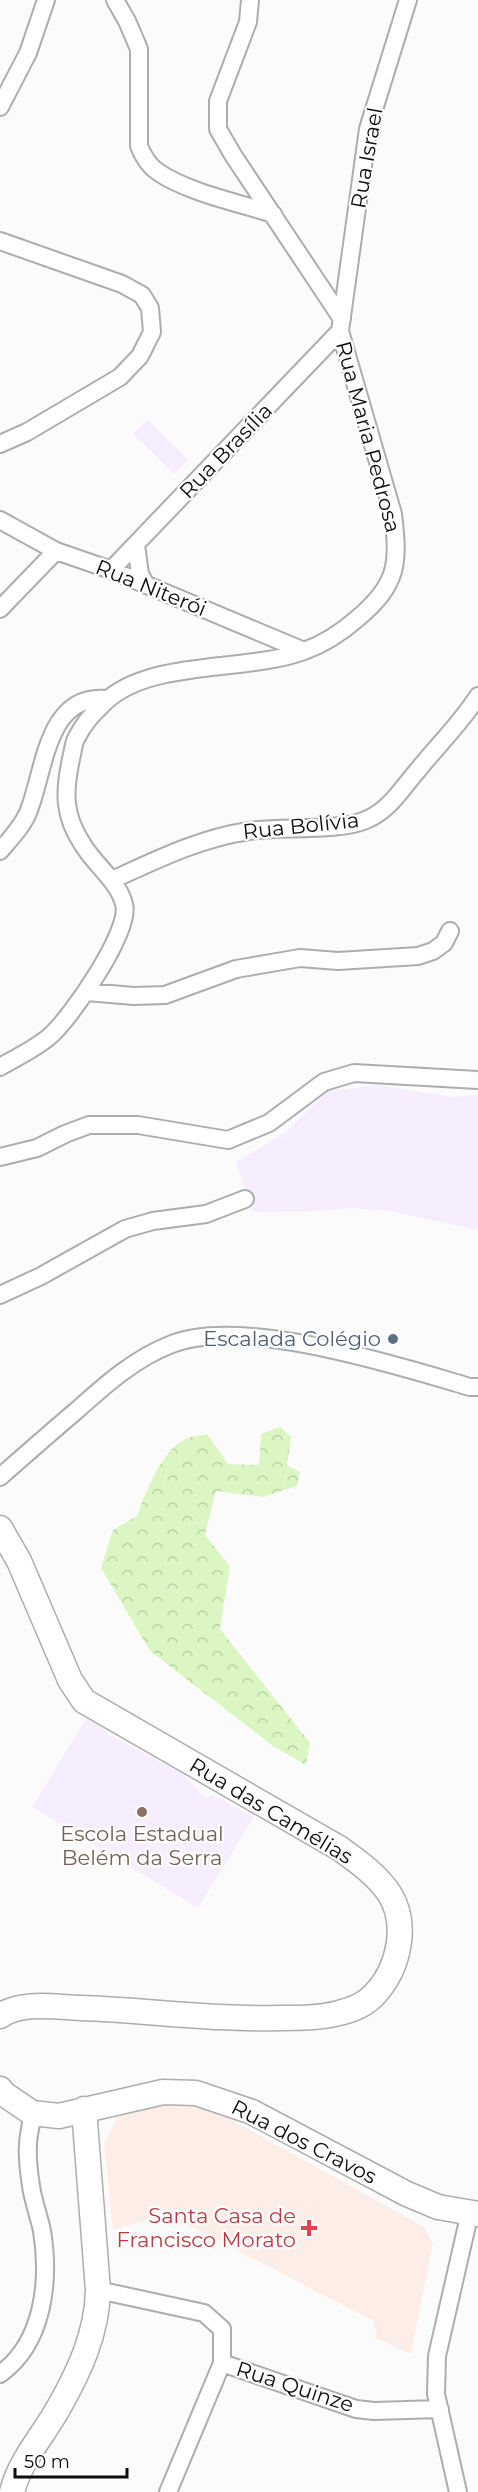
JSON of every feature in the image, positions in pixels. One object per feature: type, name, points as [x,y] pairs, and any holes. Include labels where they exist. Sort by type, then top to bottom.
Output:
[{"type":"main road","name":"Rua das Camélias","points":[[0,1528],[19,1561],[70,1680],[84,1701],[339,1848],[371,1871],[389,1894],[400,1920],[402,1932],[385,1981],[374,1995],[360,2005],[339,2013],[312,2017],[254,2019],[48,2006],[3,2011]]},
{"type":"main road","name":"Rua dos Cravos","points":[[0,2089],[32,2113],[59,2116],[163,2092],[196,2093],[252,2112],[407,2194],[438,2207],[474,2213]]},
{"type":"main road","points":[[12,2492],[16,2476],[59,2407],[89,2348],[97,2313],[98,2290],[84,2109]]},
{"type":"street","points":[[0,107],[28,53],[46,0]]},
{"type":"street","points":[[115,0],[139,49],[139,146],[144,157],[156,171],[178,183],[273,214]]},
{"type":"street","name":"Rua Maria Pedrosa","points":[[0,1067],[51,1035],[87,992],[117,937],[123,921],[125,905],[112,880],[83,846],[72,826],[65,801],[75,739],[91,716],[107,699],[134,682],[198,668],[250,663],[304,651],[341,633],[374,605],[394,574],[396,559],[393,514],[341,325],[218,129],[218,101],[248,22],[250,0]]},
{"type":"street","name":"Rua Israel","points":[[341,325],[368,129],[408,0]]},
{"type":"street","points":[[0,241],[122,284],[142,295],[150,309],[152,332],[140,357],[120,377],[27,432],[0,444]]},
{"type":"street","name":"Rua Brasília","points":[[111,570],[341,325]]},
{"type":"street","name":"Rua Niterói","points":[[0,520],[56,551],[111,570],[304,651]]},
{"type":"street","points":[[136,545],[140,574],[146,585]]},
{"type":"street","points":[[0,609],[56,551]]},
{"type":"street","name":"Rua Bolívia","points":[[112,880],[163,857],[215,838],[250,831],[346,825],[366,820],[388,807],[417,770],[466,716],[478,696]]},
{"type":"street","points":[[0,852],[29,811],[54,729],[67,712],[90,698],[107,699]]},
{"type":"street","points":[[87,992],[134,996],[165,995],[237,969],[300,958],[338,961],[418,956],[433,951],[444,943],[450,931]]},
{"type":"street","points":[[0,1157],[37,1148],[89,1125],[138,1125],[228,1140],[269,1124],[324,1082],[354,1073],[478,1080]]},
{"type":"street","points":[[0,1295],[41,1276],[125,1229],[153,1221],[206,1214],[245,1199]]},
{"type":"street","points":[[0,1477],[114,1378],[173,1343],[207,1335],[304,1344],[390,1364],[470,1387],[478,1387]]},
{"type":"street","points":[[0,2374],[12,2365],[25,2349],[43,2300],[46,2282],[42,2231],[28,2164],[32,2113]]},
{"type":"street","points":[[458,2492],[435,2394],[437,2356],[474,2213]]},
{"type":"street","points":[[98,2290],[204,2313],[222,2329],[222,2363],[168,2492]]},
{"type":"street","name":"Rua Quinze","points":[[222,2363],[356,2409],[374,2411],[440,2409]]},
{"type":"shaded area","points":[[147,419],[188,459],[174,474],[133,434]]},
{"type":"shaded area","points":[[377,1085],[453,1097],[478,1095],[478,1230],[389,1211],[349,1208],[324,1211],[253,1212],[236,1162],[286,1132],[329,1091]]},
{"type":"shaded area","name":"Escola Estadual Belém da Serra","points":[[88,1715],[109,1735],[183,1774],[205,1797],[213,1795],[254,1817],[198,1908],[32,1807]]},
{"type":"shaded area","name":"Santa Casa de Francisco Morato","points":[[200,2102],[424,2227],[433,2243],[411,2354],[377,2338],[374,2321],[196,2229],[159,2217],[113,2230],[104,2143],[118,2117],[162,2103]]},
{"type":"green space","points":[[280,1427],[291,1437],[287,1465],[300,1472],[297,1486],[263,1497],[216,1491],[205,1535],[230,1566],[220,1629],[310,1743],[306,1765],[273,1746],[150,1651],[101,1568],[113,1530],[137,1516],[155,1474],[176,1445],[189,1438],[207,1434],[228,1464],[259,1465],[261,1434]]},
{"type":"place","name":"Escalada Colégio","points":[[393,1339]]},
{"type":"place","name":"Escola Estadual Belém da Serra","points":[[142,1812]]},
{"type":"place","name":"Santa Casa de Francisco Morato","points":[[309,2228]]}]
